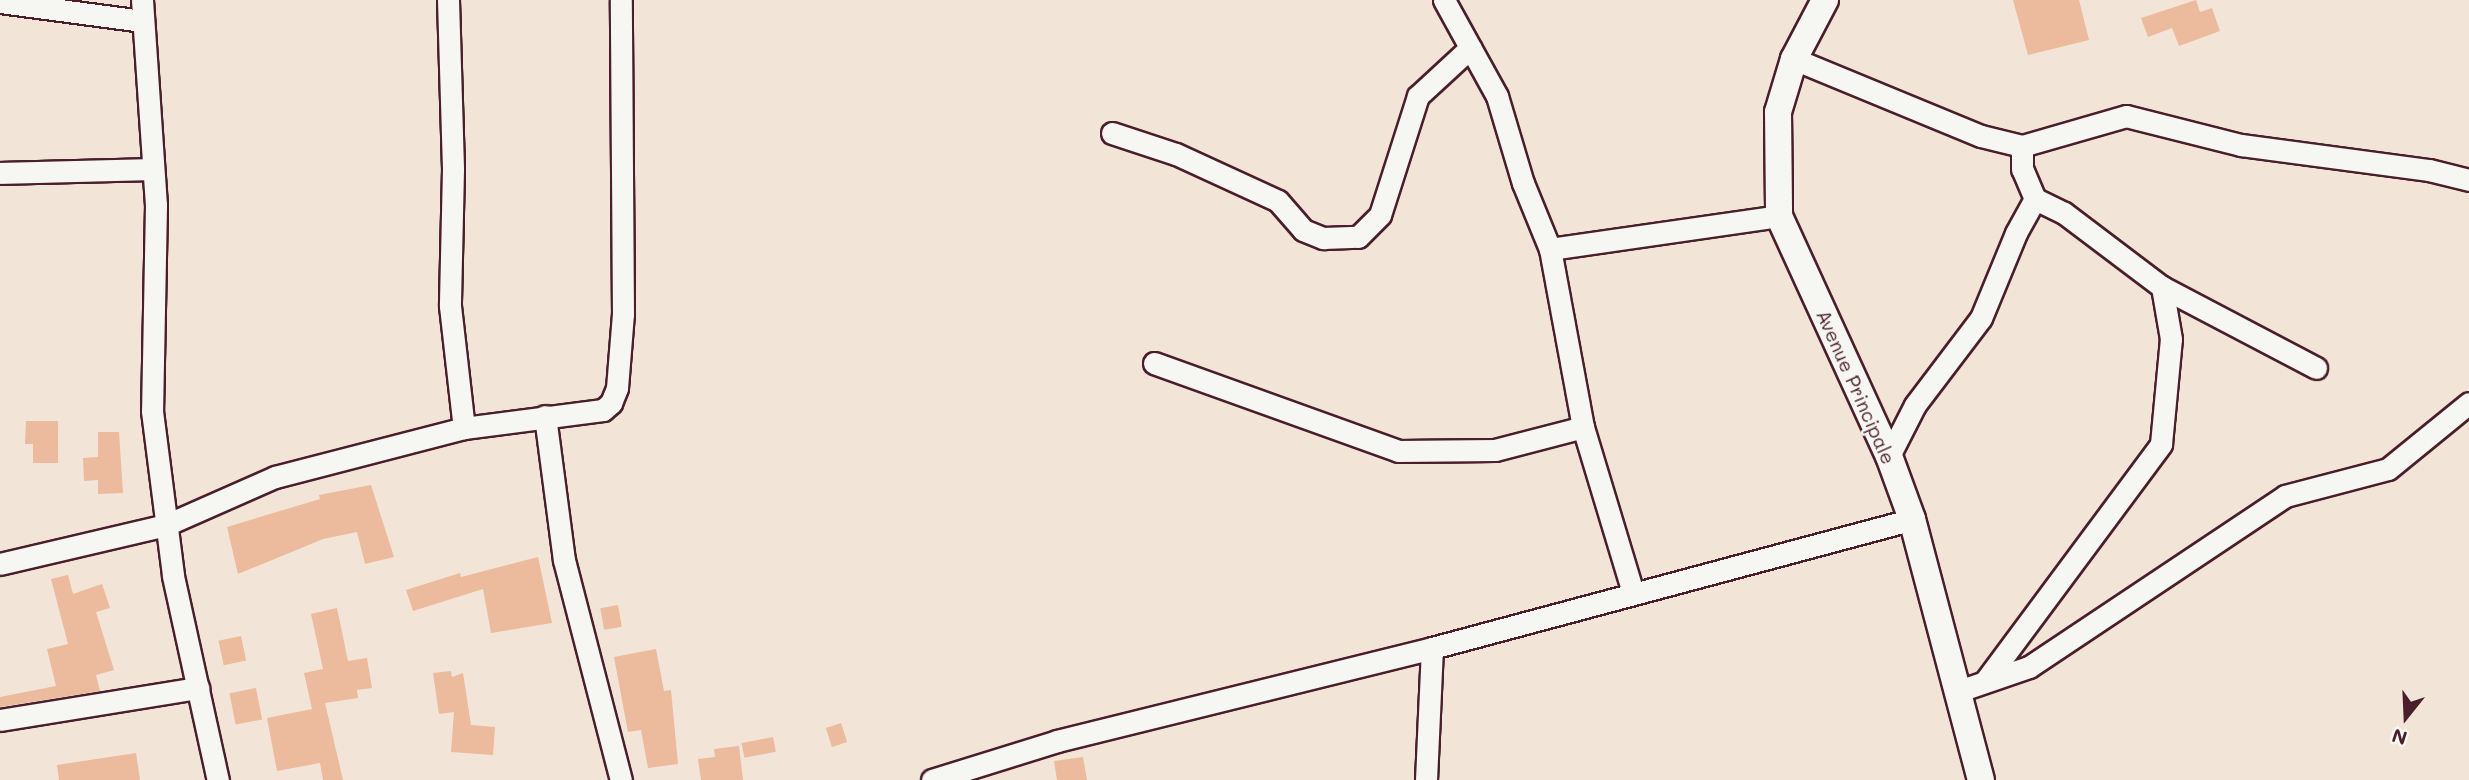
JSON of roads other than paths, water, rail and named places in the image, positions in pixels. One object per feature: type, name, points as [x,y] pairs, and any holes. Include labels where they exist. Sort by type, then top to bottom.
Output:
[{"type":"street","points":[[448,0],[453,169],[450,306],[464,428]]},
{"type":"street","points":[[0,565],[166,525],[275,477],[464,428],[545,415],[603,410],[617,388],[623,314],[621,0]]},
{"type":"street","points":[[1444,0],[1497,96],[1523,183],[1550,249],[1583,427],[1633,593]]},
{"type":"street","name":"Avenue Principale","points":[[1825,0],[1794,60],[1778,112],[1779,216],[1889,456],[1912,519],[1981,780]]},
{"type":"street","points":[[0,2],[142,10],[153,169],[152,411],[166,525],[218,780]]},
{"type":"street","points":[[1112,133],[1176,154],[1278,201],[1303,230],[1323,238],[1358,237],[1380,215],[1418,96],[1470,48]]},
{"type":"street","points":[[1794,60],[1981,136],[2022,146],[2126,116],[2241,145],[2429,170],[2469,180]]},
{"type":"street","points":[[2022,146],[2022,169],[2035,198],[2064,213],[2162,287],[2316,368]]},
{"type":"street","points":[[0,173],[153,169]]},
{"type":"street","points":[[1889,456],[1916,405],[1981,318],[2035,198]]},
{"type":"street","points":[[1550,249],[1779,216]]},
{"type":"street","points":[[1986,680],[2161,444],[2171,339],[2162,287]]},
{"type":"street","points":[[1154,363],[1398,451],[1495,450],[1583,427]]},
{"type":"street","points":[[1956,692],[2029,667],[2285,496],[2388,469],[2469,403]]},
{"type":"street","points":[[545,415],[564,560],[621,780]]},
{"type":"street","points":[[932,780],[1057,741],[1432,648],[1912,519]]},
{"type":"street","points":[[1426,780],[1432,648]]},
{"type":"street","points":[[0,720],[198,688]]}]
